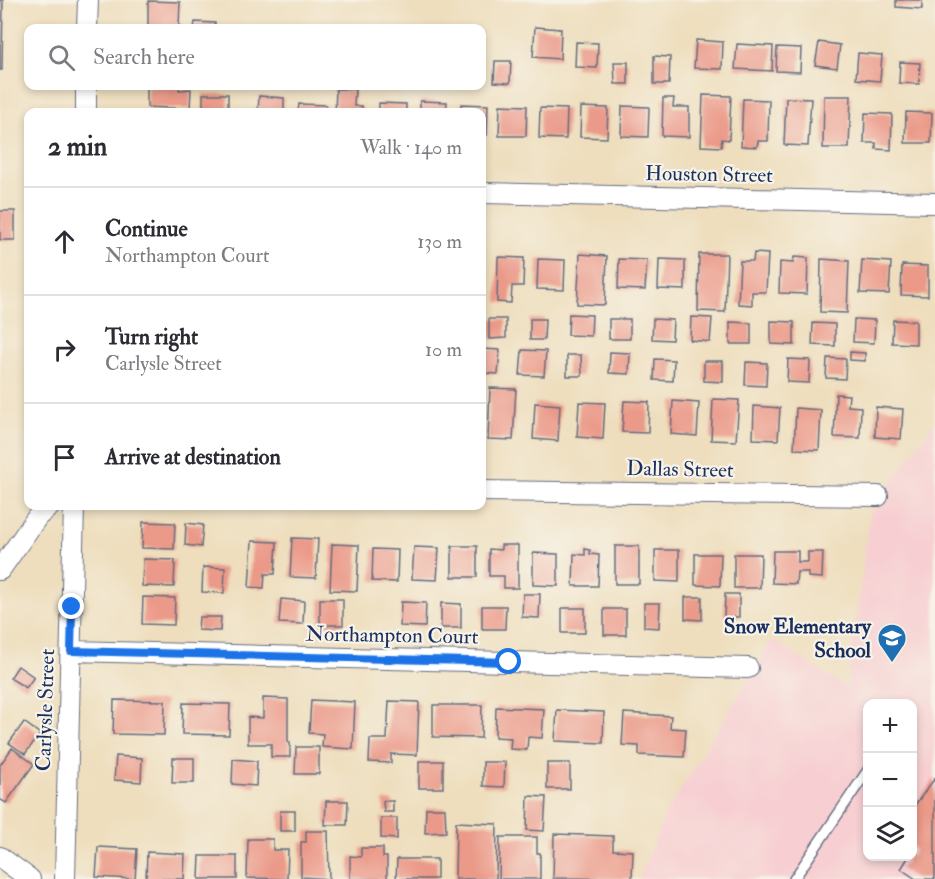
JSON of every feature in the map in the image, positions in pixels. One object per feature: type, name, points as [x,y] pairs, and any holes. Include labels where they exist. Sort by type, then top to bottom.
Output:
[{"type":"street","points":[[87,24],[88,0]]},
{"type":"street","points":[[86,108],[87,90]]},
{"type":"street","name":"Houston Street","points":[[486,193],[935,202]]},
{"type":"street","name":"Dallas Street","points":[[486,491],[878,496]]},
{"type":"street","points":[[0,570],[38,516],[45,510]]},
{"type":"street","name":"Carlysle Street","points":[[65,879],[74,510]]},
{"type":"street","name":"Northampton Court","points":[[71,651],[748,668]]},
{"type":"street","points":[[0,857],[30,879]]},
{"type":"lane","points":[[794,879],[863,776]]},
{"type":"shaded area","name":"Snow Elementary School","points":[[935,421],[935,879],[639,879],[664,817],[772,640],[847,688],[870,513]]},
{"type":"building","points":[[0,0],[3,0],[2,70],[0,70]]},
{"type":"building","points":[[896,0],[922,0],[922,9],[896,7]]},
{"type":"building","points":[[148,1],[180,2],[179,24],[148,24]]},
{"type":"building","points":[[195,22],[215,23],[215,24],[195,24]]},
{"type":"building","points":[[535,27],[561,29],[560,59],[533,57]]},
{"type":"building","points":[[696,40],[723,42],[722,69],[694,68]]},
{"type":"building","points":[[576,42],[598,43],[597,68],[575,67]]},
{"type":"building","points":[[819,42],[840,45],[837,68],[815,65]]},
{"type":"building","points":[[737,44],[773,46],[772,71],[735,69]]},
{"type":"building","points":[[777,47],[801,48],[800,72],[776,71]]},
{"type":"building","points":[[858,53],[882,55],[880,81],[856,79]]},
{"type":"building","points":[[654,56],[670,57],[669,84],[654,84]]},
{"type":"building","points":[[495,61],[511,61],[510,83],[494,82]]},
{"type":"building","points":[[614,62],[628,62],[628,84],[615,84]]},
{"type":"building","points":[[900,62],[920,63],[919,84],[899,83]]},
{"type":"building","points":[[147,90],[191,90],[190,108],[147,107]]},
{"type":"building","points":[[336,90],[355,90],[354,106],[362,106],[362,108],[335,108]]},
{"type":"building","points":[[203,94],[228,94],[228,108],[203,108]]},
{"type":"building","points":[[703,95],[731,96],[729,140],[722,139],[721,147],[701,146]]},
{"type":"building","points":[[259,96],[284,98],[284,108],[258,108]]},
{"type":"building","points":[[824,96],[851,96],[849,148],[823,148]]},
{"type":"building","points":[[663,98],[674,98],[673,107],[689,107],[689,137],[662,136]]},
{"type":"building","points":[[786,98],[811,99],[808,146],[784,145]]},
{"type":"building","points":[[743,99],[769,100],[768,141],[758,141],[757,147],[741,146]]},
{"type":"building","points":[[420,101],[447,102],[446,108],[420,108]]},
{"type":"building","points":[[379,103],[406,104],[406,108],[379,108]]},
{"type":"building","points":[[299,104],[326,105],[326,108],[298,108]]},
{"type":"building","points":[[461,104],[488,105],[487,135],[486,108],[461,108]]},
{"type":"building","points":[[500,105],[527,106],[526,136],[499,136]]},
{"type":"building","points":[[622,106],[649,107],[648,137],[621,136]]},
{"type":"building","points":[[581,107],[608,108],[607,138],[580,137]]},
{"type":"building","points":[[540,108],[567,109],[566,139],[539,138]]},
{"type":"building","points":[[906,112],[932,113],[931,143],[905,143]]},
{"type":"building","points":[[865,113],[892,114],[891,150],[876,149],[876,143],[864,143]]},
{"type":"building","points":[[0,211],[15,211],[15,240],[0,240]]},
{"type":"building","points":[[754,253],[768,254],[766,292],[752,292],[752,305],[738,304],[740,261],[753,261]]},
{"type":"building","points":[[580,254],[607,256],[605,305],[577,304]]},
{"type":"building","points":[[699,254],[727,254],[725,312],[698,311]]},
{"type":"building","points":[[498,257],[524,258],[523,286],[512,286],[511,303],[497,302]]},
{"type":"building","points":[[794,257],[808,258],[807,294],[779,293],[780,262],[793,263]]},
{"type":"building","points":[[538,259],[565,260],[564,290],[537,289]]},
{"type":"building","points":[[619,259],[647,260],[645,290],[618,289]]},
{"type":"building","points":[[659,259],[685,260],[685,290],[658,289]]},
{"type":"building","points":[[821,259],[849,261],[847,313],[820,312]]},
{"type":"building","points":[[862,260],[891,262],[889,294],[860,293]]},
{"type":"building","points":[[902,265],[928,266],[928,296],[901,295]]},
{"type":"building","points":[[569,314],[592,315],[591,336],[568,335]]},
{"type":"building","points":[[691,317],[712,318],[710,342],[690,340]]},
{"type":"building","points":[[489,319],[506,319],[506,338],[489,339]]},
{"type":"building","points":[[530,319],[545,319],[544,340],[530,340]]},
{"type":"building","points":[[609,319],[630,319],[630,339],[609,339]]},
{"type":"building","points":[[653,319],[673,320],[672,340],[652,339]]},
{"type":"building","points":[[854,319],[875,320],[874,343],[853,342]]},
{"type":"building","points":[[893,320],[916,321],[916,344],[892,343]]},
{"type":"building","points":[[771,321],[794,322],[794,345],[771,344]]},
{"type":"building","points":[[730,322],[751,323],[751,344],[730,344]]},
{"type":"building","points":[[813,323],[835,324],[835,346],[812,345]]},
{"type":"building","points":[[486,349],[500,350],[498,374],[486,373]]},
{"type":"building","points":[[522,350],[546,351],[544,376],[520,375]]},
{"type":"building","points":[[610,352],[630,353],[629,374],[609,373]]},
{"type":"building","points":[[850,352],[865,353],[865,361],[850,360]]},
{"type":"building","points":[[567,355],[581,355],[582,376],[567,376]]},
{"type":"building","points":[[827,358],[846,359],[845,379],[826,378]]},
{"type":"building","points":[[655,359],[674,360],[673,381],[654,380]]},
{"type":"building","points":[[788,359],[810,360],[809,383],[787,382]]},
{"type":"building","points":[[704,361],[723,361],[723,382],[704,381]]},
{"type":"building","points":[[746,362],[767,363],[766,386],[745,385]]},
{"type":"building","points":[[490,388],[516,389],[513,440],[488,439]]},
{"type":"building","points":[[836,394],[849,395],[848,406],[861,407],[860,438],[834,437]]},
{"type":"building","points":[[713,399],[739,400],[736,441],[711,440]]},
{"type":"building","points":[[624,401],[649,402],[648,433],[622,432]]},
{"type":"building","points":[[673,401],[699,403],[697,436],[671,434]]},
{"type":"building","points":[[579,402],[605,403],[603,439],[577,437]]},
{"type":"building","points":[[535,403],[560,405],[558,441],[533,439]]},
{"type":"building","points":[[754,406],[780,408],[778,440],[753,439]]},
{"type":"building","points":[[876,407],[903,409],[901,439],[875,437]]},
{"type":"building","points":[[796,408],[821,410],[819,450],[794,449]]},
{"type":"building","points":[[143,522],[175,523],[174,549],[142,548]]},
{"type":"building","points":[[186,523],[203,525],[201,547],[185,545]]},
{"type":"building","points":[[292,538],[318,539],[316,578],[290,577]]},
{"type":"building","points":[[252,541],[277,542],[275,574],[265,574],[264,588],[249,587]]},
{"type":"building","points":[[332,544],[359,545],[357,591],[330,590]]},
{"type":"building","points":[[501,545],[518,545],[518,588],[504,588],[504,576],[489,576],[489,549],[501,550]]},
{"type":"building","points":[[452,546],[477,546],[477,577],[452,577]]},
{"type":"building","points":[[615,546],[639,546],[639,584],[615,584]]},
{"type":"building","points":[[414,547],[439,548],[437,580],[412,579]]},
{"type":"building","points":[[373,549],[398,550],[397,582],[372,581]]},
{"type":"building","points":[[585,549],[590,550],[590,554],[599,555],[598,586],[573,586],[574,554],[585,555]]},
{"type":"building","points":[[655,550],[679,550],[679,582],[655,581]]},
{"type":"building","points":[[773,551],[798,551],[798,562],[808,562],[808,552],[823,552],[822,578],[808,577],[808,572],[797,572],[796,584],[772,583]]},
{"type":"building","points":[[533,553],[558,554],[558,586],[533,585]]},
{"type":"building","points":[[695,554],[721,554],[720,586],[695,585]]},
{"type":"building","points":[[734,554],[761,554],[760,588],[734,588]]},
{"type":"building","points":[[143,559],[175,560],[174,587],[142,586]]},
{"type":"building","points":[[203,567],[225,568],[224,593],[202,592]]},
{"type":"building","points":[[523,594],[540,594],[539,618],[522,617]]},
{"type":"building","points":[[725,594],[739,594],[739,617],[724,617]]},
{"type":"building","points":[[143,597],[175,598],[174,625],[142,624]]},
{"type":"building","points":[[685,597],[702,597],[702,620],[685,619]]},
{"type":"building","points":[[281,599],[304,601],[303,624],[279,623]]},
{"type":"building","points":[[320,599],[343,599],[343,625],[320,625]]},
{"type":"building","points":[[401,602],[426,603],[425,627],[400,626]]},
{"type":"building","points":[[441,603],[461,604],[461,628],[441,628]]},
{"type":"building","points":[[644,603],[660,603],[659,628],[644,627]]},
{"type":"building","points":[[482,606],[506,606],[505,629],[482,629]]},
{"type":"building","points":[[562,608],[585,608],[585,633],[562,633]]},
{"type":"building","points":[[604,609],[626,609],[626,635],[604,635]]},
{"type":"building","points":[[199,617],[221,617],[220,631],[198,630]]},
{"type":"building","points":[[18,666],[34,677],[26,688],[10,678]]},
{"type":"building","points":[[263,698],[288,699],[290,757],[271,757],[271,744],[248,744],[248,717],[263,718]]},
{"type":"building","points":[[114,700],[165,701],[164,735],[113,734]]},
{"type":"building","points":[[311,700],[355,702],[353,749],[322,747],[323,734],[309,733]]},
{"type":"building","points":[[389,701],[419,702],[417,755],[391,754],[391,763],[369,762],[370,739],[387,739]]},
{"type":"building","points":[[183,703],[230,704],[229,735],[182,734]]},
{"type":"building","points":[[433,705],[482,705],[481,738],[433,737]]},
{"type":"building","points":[[496,707],[544,709],[542,738],[528,737],[527,750],[510,749],[511,738],[495,737]]},
{"type":"building","points":[[557,710],[604,712],[603,743],[555,741]]},
{"type":"building","points":[[624,713],[671,716],[670,728],[686,729],[684,757],[639,755],[639,746],[622,745]]},
{"type":"building","points":[[24,722],[40,734],[25,754],[9,743]]},
{"type":"building","points":[[296,747],[319,747],[319,774],[295,774]]},
{"type":"building","points":[[12,748],[34,764],[6,803],[0,799],[0,765]]},
{"type":"building","points":[[116,756],[142,758],[141,782],[114,780]]},
{"type":"building","points":[[173,758],[194,758],[194,783],[172,783]]},
{"type":"building","points":[[233,759],[257,761],[256,786],[232,784]]},
{"type":"building","points":[[419,761],[443,761],[443,788],[419,788]]},
{"type":"building","points":[[483,762],[505,762],[504,787],[483,786]]},
{"type":"building","points":[[547,763],[570,763],[570,789],[547,789]]},
{"type":"building","points":[[935,778],[935,879],[916,879],[901,869],[906,861],[917,861],[917,802]]},
{"type":"building","points":[[528,796],[546,797],[544,831],[527,830]]},
{"type":"building","points":[[326,801],[348,801],[347,825],[325,825]]},
{"type":"building","points":[[383,801],[393,801],[393,812],[384,812]]},
{"type":"building","points":[[426,808],[445,808],[446,832],[425,833]]},
{"type":"building","points":[[280,811],[295,811],[295,831],[280,831]]},
{"type":"building","points":[[381,818],[397,818],[397,839],[381,838]]},
{"type":"building","points":[[456,822],[497,824],[496,879],[455,879]]},
{"type":"building","points":[[306,831],[328,831],[329,879],[301,877],[301,842],[306,842]]},
{"type":"building","points":[[554,834],[613,836],[613,850],[633,851],[632,879],[553,878]]},
{"type":"building","points":[[500,837],[537,837],[537,853],[540,853],[540,879],[499,879]]},
{"type":"building","points":[[248,839],[273,839],[273,850],[288,850],[287,879],[247,878]]},
{"type":"building","points":[[98,847],[137,849],[135,879],[96,877]]},
{"type":"building","points":[[361,848],[383,848],[383,857],[387,857],[387,879],[350,879],[350,856],[361,857]]},
{"type":"building","points":[[147,852],[185,854],[184,879],[146,879]]},
{"type":"building","points":[[200,856],[237,856],[237,879],[199,879]]},
{"type":"building","points":[[397,859],[437,859],[437,879],[396,879]]},
{"type":"place","name":"Snow Elementary School","points":[[892,664]]},
{"type":"route","points":[[72,607],[71,651],[509,662]]}]
